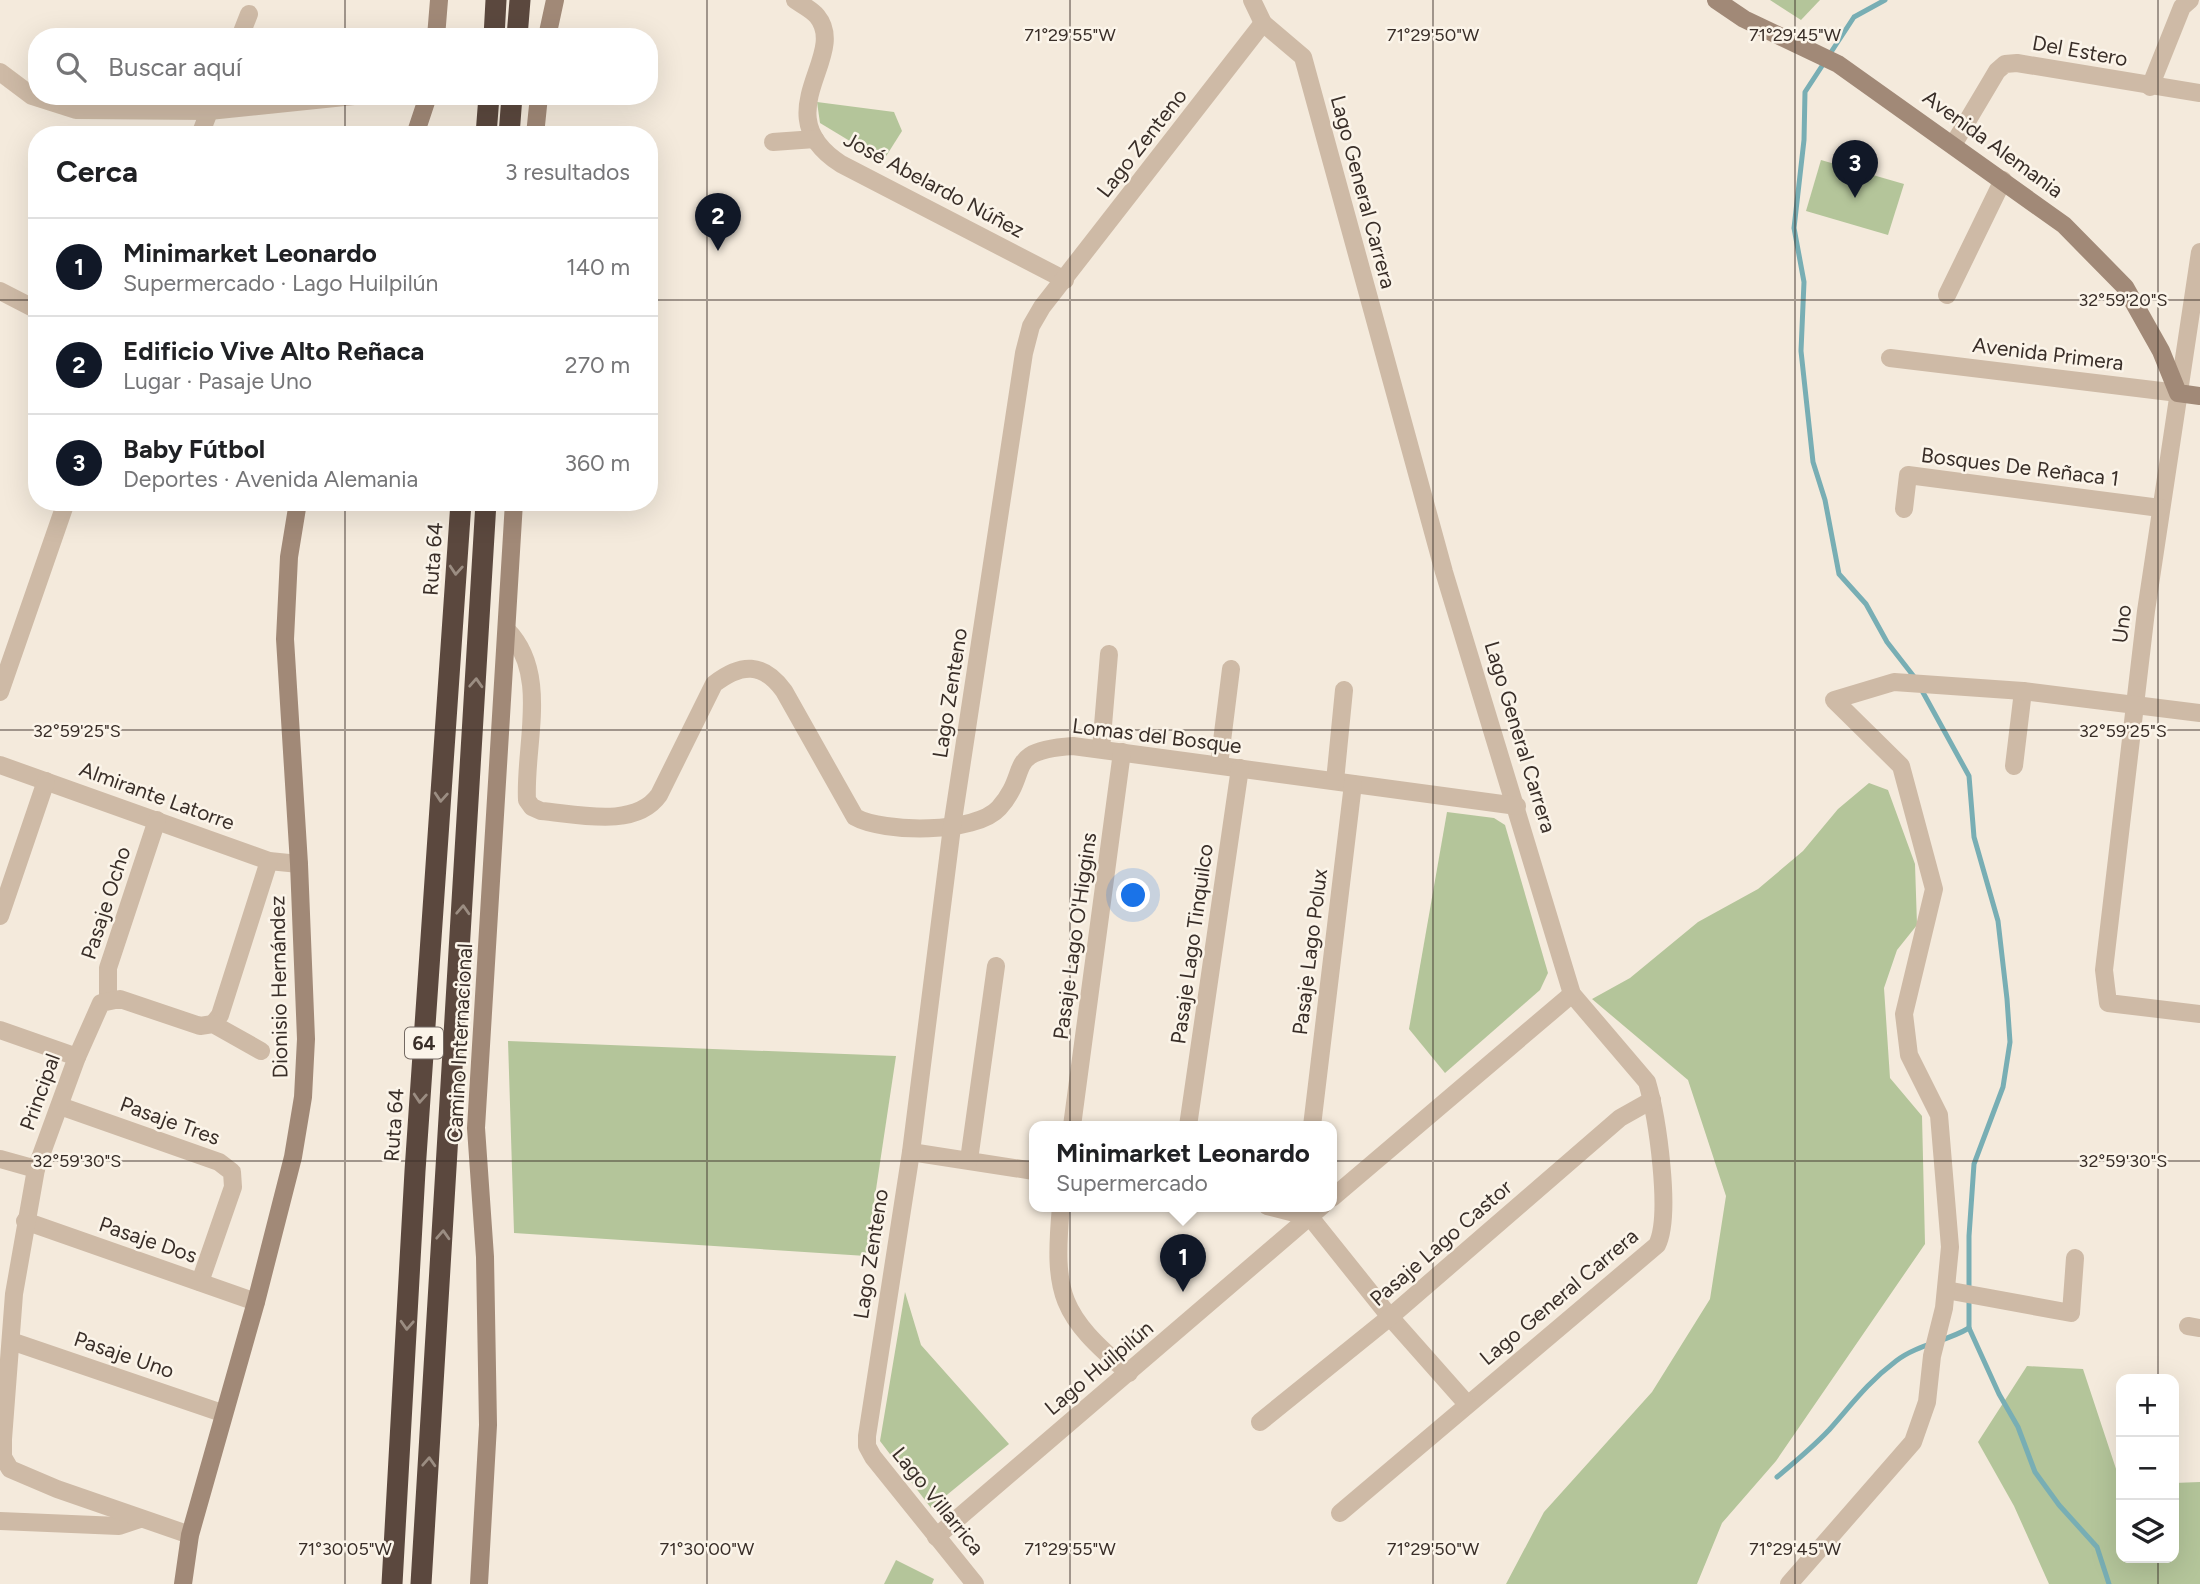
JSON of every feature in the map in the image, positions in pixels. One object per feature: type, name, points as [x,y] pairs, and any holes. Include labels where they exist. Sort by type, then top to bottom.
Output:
[{"type":"highway","points":[[494,28],[496,0]]},
{"type":"highway","points":[[518,28],[520,0]]},
{"type":"highway","points":[[487,126],[488,105]]},
{"type":"highway","points":[[510,126],[511,105]]},
{"type":"highway","name":"Ruta 64","points":[[392,1584],[415,1171],[460,511]]},
{"type":"highway","name":"64","points":[[421,1584],[485,511]]},
{"type":"street","points":[[437,28],[439,0]]},
{"type":"street","points":[[549,28],[555,0]]},
{"type":"street","name":"José Abelardo Núñez","points":[[794,0],[817,16],[824,30],[824,44],[808,99],[808,120],[821,149],[841,164],[1065,280]]},
{"type":"street","name":"Lago General Carrera","points":[[1252,0],[1263,23],[1303,57],[1444,572],[1573,994],[1647,1082],[1652,1100],[1664,1206],[1664,1226],[1657,1245],[1340,1513]]},
{"type":"street","name":"Avenida Alemania","points":[[1716,0],[1744,19],[1838,64],[2064,225],[2125,287],[2161,351],[2178,393]]},
{"type":"street","points":[[2150,87],[2182,7],[2190,0]]},
{"type":"street","points":[[243,28],[249,13]]},
{"type":"street","name":"Lago Zenteno","points":[[867,1446],[878,1352],[911,1152],[952,827],[1024,353],[1031,326],[1042,307],[1263,23]]},
{"type":"street","name":"Del Estero","points":[[1953,145],[1997,71],[2006,64],[2017,63],[2150,87],[2200,93]]},
{"type":"street","points":[[0,72],[28,93]]},
{"type":"street","points":[[56,105],[92,111],[195,105]]},
{"type":"street","points":[[203,126],[212,105]]},
{"type":"street","points":[[418,126],[425,105]]},
{"type":"street","points":[[536,126],[538,105]]},
{"type":"street","points":[[774,142],[815,139]]},
{"type":"street","points":[[1947,295],[2003,180]]},
{"type":"street","name":"Uno","points":[[2200,252],[2160,508],[2104,970],[2108,1003],[2200,1014]]},
{"type":"street","points":[[0,291],[28,305]]},
{"type":"street","name":"Avenida Primera","points":[[1890,358],[2200,396]]},
{"type":"street","name":"Bosques De Reñaca 1","points":[[1904,509],[1908,475],[2160,508]]},
{"type":"street","points":[[0,692],[63,511]]},
{"type":"street","name":"Dionisio Hernández","points":[[183,1584],[190,1535],[222,1413],[256,1302],[293,1157],[303,1097],[306,1039],[299,864],[285,639],[289,557],[297,511]]},
{"type":"street","name":"Camino Internacional","points":[[479,1584],[488,1425],[485,1257],[476,1128],[514,511]]},
{"type":"street","name":"Lomas del Bosque","points":[[507,630],[519,643],[532,685],[527,800],[532,807],[563,813],[625,816],[645,810],[659,795],[714,684],[726,674],[751,668],[774,677],[784,691],[855,817],[878,825],[952,827],[972,824],[994,813],[1009,792],[1018,767],[1038,751],[1073,746],[1517,806]]},
{"type":"street","points":[[1101,749],[1109,654]]},
{"type":"street","points":[[1219,765],[1231,670]]},
{"type":"street","points":[[1789,1584],[1913,1442],[1927,1402],[1931,1356],[1946,1290],[1950,1247],[1939,1115],[1909,1055],[1904,1014],[1934,889],[1901,766],[1834,699],[1894,682],[2023,691],[2200,713]]},
{"type":"street","points":[[1335,781],[1344,690]]},
{"type":"street","points":[[2014,766],[2023,691]]},
{"type":"street","name":"Pasaje Lago O'Higgins","points":[[1073,1121],[1122,752]]},
{"type":"street","name":"Almirante Latorre","points":[[0,765],[269,861],[299,864]]},
{"type":"street","name":"Pasaje Lago Tinquilco","points":[[1189,1121],[1240,768]]},
{"type":"street","points":[[0,916],[46,781]]},
{"type":"street","name":"Pasaje Lago Polux","points":[[1313,1121],[1353,784]]},
{"type":"street","name":"Pasaje Ocho","points":[[108,1000],[108,968],[157,820]]},
{"type":"street","points":[[213,1024],[220,1015],[269,861]]},
{"type":"street","points":[[969,1160],[996,966]]},
{"type":"street","points":[[1337,1194],[1573,994]]},
{"type":"street","points":[[108,1000],[120,999],[200,1026],[213,1024],[261,1051]]},
{"type":"street","name":"Principal","points":[[108,1000],[96,1009],[36,1169],[7,1292],[11,1341],[3,1457],[10,1469],[140,1519]]},
{"type":"street","points":[[0,1030],[77,1057]]},
{"type":"street","name":"Pasaje Lago Castor","points":[[1260,1422],[1390,1317],[1620,1118],[1652,1100]]},
{"type":"street","name":"Pasaje Tres","points":[[60,1106],[219,1163],[232,1172],[233,1187],[200,1282]]},
{"type":"street","points":[[911,1152],[1029,1170]]},
{"type":"street","points":[[0,1159],[36,1169]]},
{"type":"street","points":[[1061,1212],[1057,1266],[1065,1303],[1091,1337],[1129,1373]]},
{"type":"street","name":"Lago Huilpilún","points":[[936,1537],[1129,1373],[1311,1212]]},
{"type":"street","points":[[1314,1212],[1390,1317],[1467,1405]]},
{"type":"street","name":"Pasaje Dos","points":[[25,1221],[256,1302]]},
{"type":"street","points":[[1946,1290],[2071,1313],[2075,1258]]},
{"type":"street","name":"Pasaje Uno","points":[[11,1341],[222,1413]]},
{"type":"street","name":"Lago Villarrica","points":[[867,1446],[975,1584]]},
{"type":"street","points":[[0,1521],[119,1526],[140,1519],[190,1535]]},
{"type":"green space","points":[[1770,0],[1820,0],[1801,20]]},
{"type":"green space","points":[[817,102],[894,112],[902,131],[883,161],[820,123]]},
{"type":"green space","points":[[1821,160],[1904,184],[1888,235],[1806,211]]},
{"type":"green space","points":[[1869,783],[1888,790],[1915,864],[1917,925],[1897,950],[1884,988],[1890,1078],[1922,1116],[1925,1244],[1776,1461],[1722,1523],[1697,1584],[1506,1584],[1544,1512],[1652,1392],[1710,1299],[1726,1196],[1688,1080],[1592,999],[1630,978],[1698,922],[1758,889],[1803,851],[1838,809]]},
{"type":"green space","points":[[1447,812],[1494,818],[1505,825],[1548,973],[1540,990],[1445,1073],[1409,1029]]},
{"type":"green space","points":[[508,1041],[896,1056],[866,1256],[514,1233]]},
{"type":"green space","points":[[905,1292],[921,1345],[1009,1444],[931,1508],[880,1441]]},
{"type":"green space","points":[[2027,1366],[2083,1369],[2116,1469],[2116,1563],[2179,1563],[2179,1483],[2200,1482],[2200,1584],[2049,1584],[2014,1506],[1978,1442]]},
{"type":"green space","points":[[896,1560],[934,1579],[932,1584],[884,1584]]},
{"type":"waterway","points":[[1885,0],[1854,17],[1805,92],[1804,140],[1794,228],[1804,282],[1801,351],[1813,462],[1825,500],[1839,574],[1866,604],[1887,642],[1915,678]]},
{"type":"waterway","points":[[1920,687],[1969,776],[1974,837],[1998,921],[2007,999],[2010,1042],[2003,1087],[1974,1164],[1969,1236],[1969,1328],[1999,1394],[2018,1427],[2035,1472],[2059,1505],[2097,1547],[2109,1584]]},
{"type":"waterway","points":[[1777,1477],[1817,1442],[1869,1385],[1896,1361],[1913,1351],[1969,1328]]},
{"type":"place","name":"Baby Fútbol","points":[[1855,198]]},
{"type":"place","name":"Edificio Vive Alto Reñaca","points":[[718,251]]},
{"type":"place","name":"Minimarket Leonardo","points":[[1183,1292]]}]
